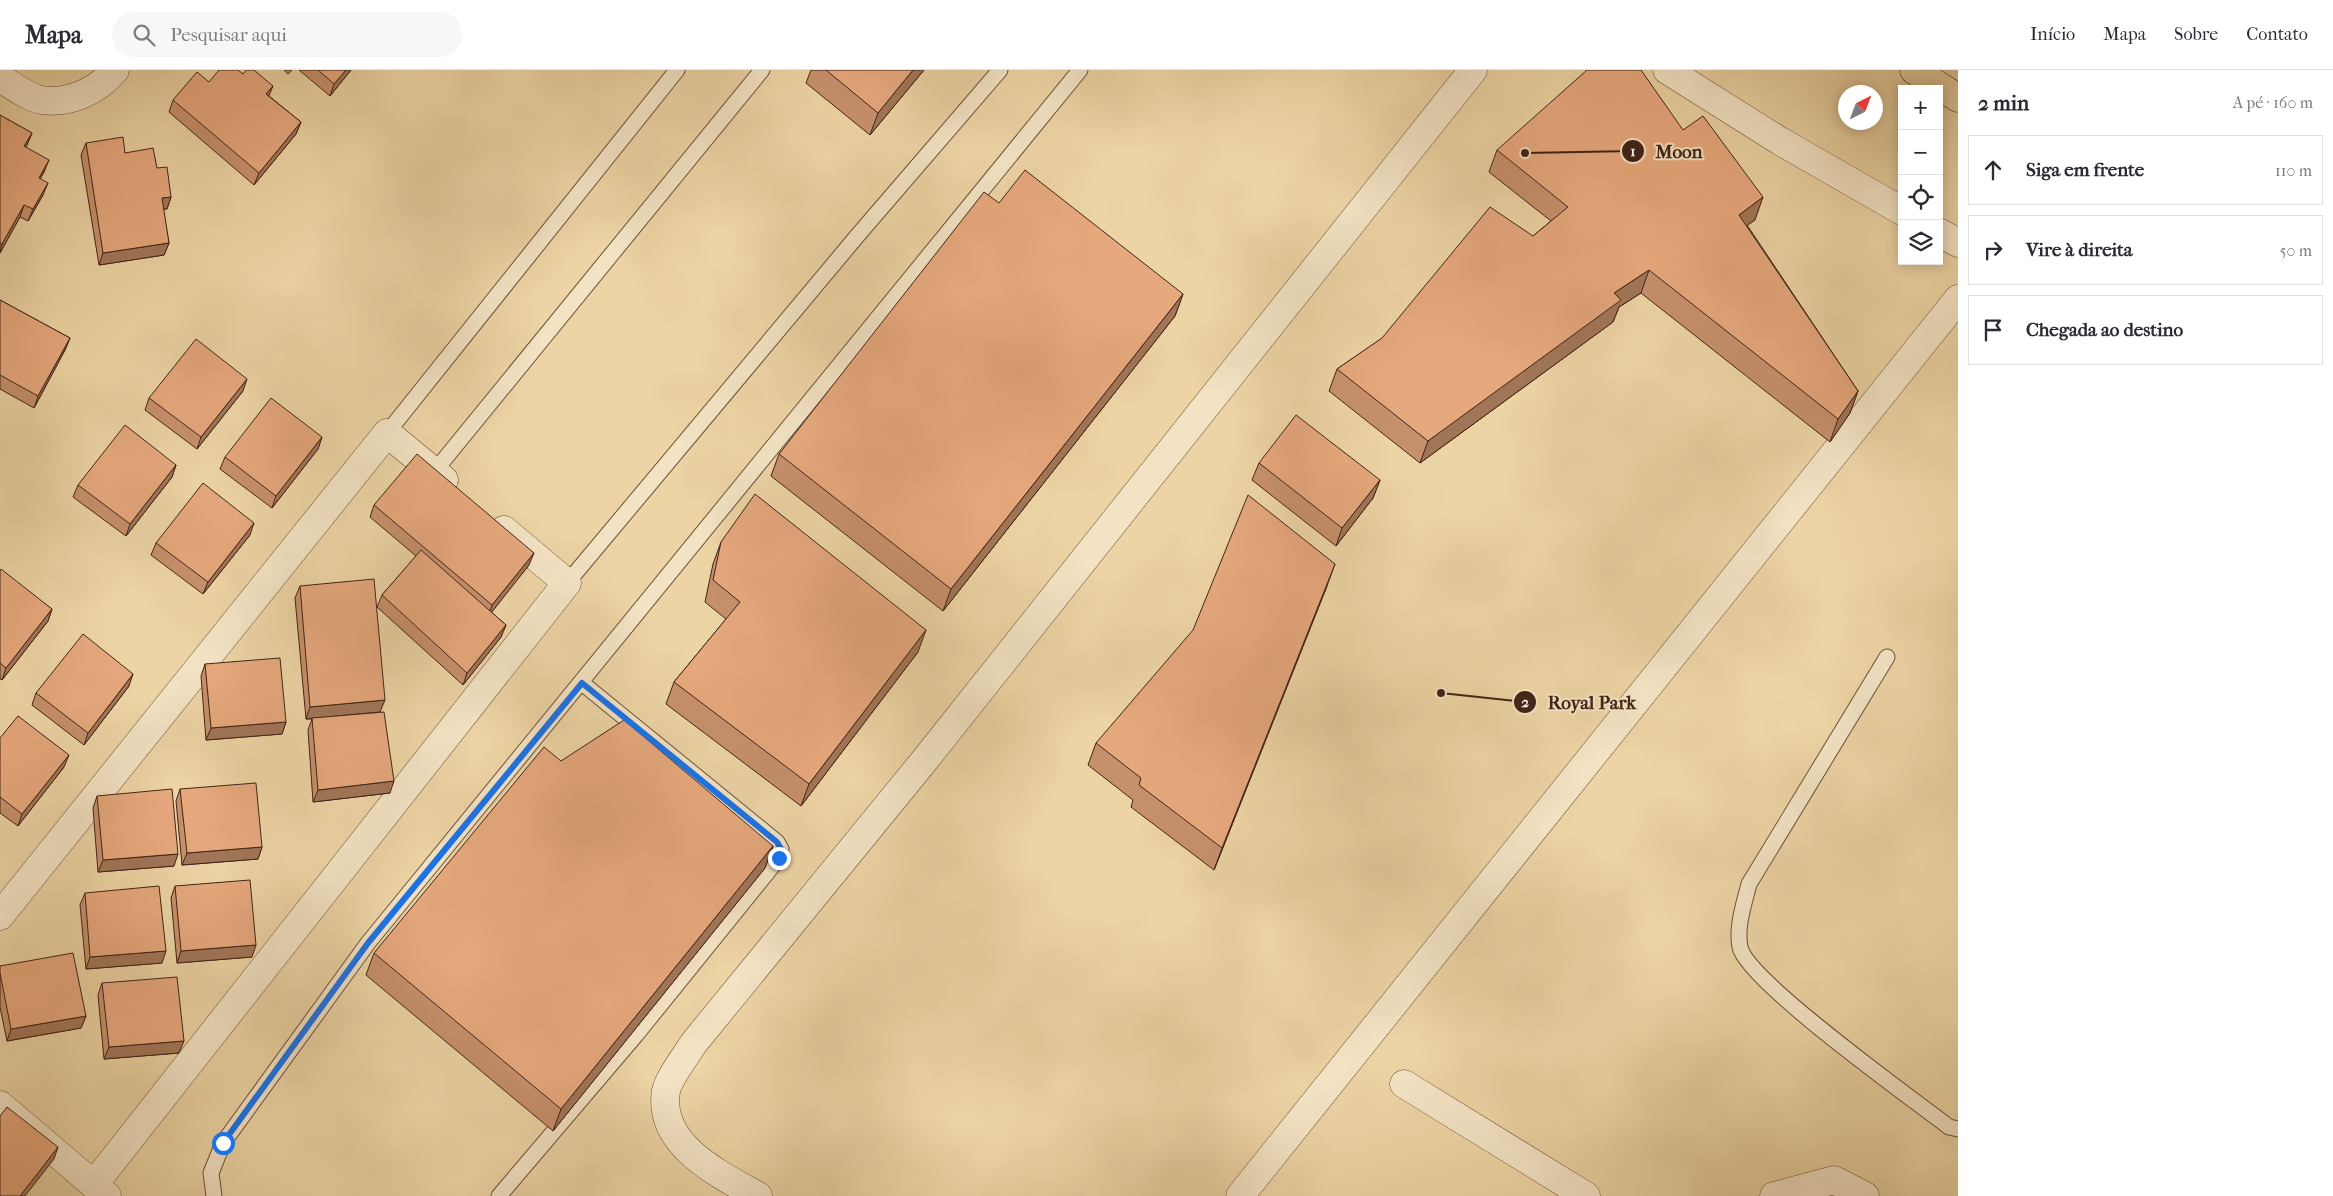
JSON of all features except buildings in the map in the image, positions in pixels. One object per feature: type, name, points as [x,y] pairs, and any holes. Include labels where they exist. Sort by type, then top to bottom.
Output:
[{"type":"highway","points":[[1914,70],[1958,98]]},
{"type":"street","points":[[0,78],[40,100],[76,99],[109,77],[115,70]]},
{"type":"street","points":[[758,1196],[699,1162],[679,1140],[665,1110],[666,1089],[693,1044],[924,761],[1473,70]]},
{"type":"street","points":[[1667,70],[1780,141],[1898,209]]},
{"type":"street","points":[[1943,234],[1958,243]]},
{"type":"street","points":[[1240,1196],[1958,299]]},
{"type":"street","points":[[0,916],[387,433],[463,496]]},
{"type":"street","points":[[0,1105],[101,1190],[567,583],[486,515]]},
{"type":"street","points":[[1404,1084],[1586,1196]]},
{"type":"street","points":[[1774,1196],[1834,1180],[1865,1196]]},
{"type":"lane","points":[[387,433],[677,70]]},
{"type":"lane","points":[[434,472],[762,70]]},
{"type":"lane","points":[[567,583],[858,235],[1000,70]]},
{"type":"lane","points":[[214,1196],[211,1173],[223,1143],[368,943],[582,683],[1080,70]]},
{"type":"lane","points":[[1887,657],[1749,884],[1740,921],[1740,948],[1752,969],[1787,1002],[1949,1126],[1958,1129]]},
{"type":"lane","points":[[499,1196],[630,1042],[779,858],[781,849],[777,842],[582,683]]},
{"type":"place","name":"Moon","points":[[1525,153]]},
{"type":"place","name":"Royal Park","points":[[1441,693]]},
{"type":"route","points":[[223,1143],[368,943],[582,683],[777,842],[781,849],[779,858]]}]
